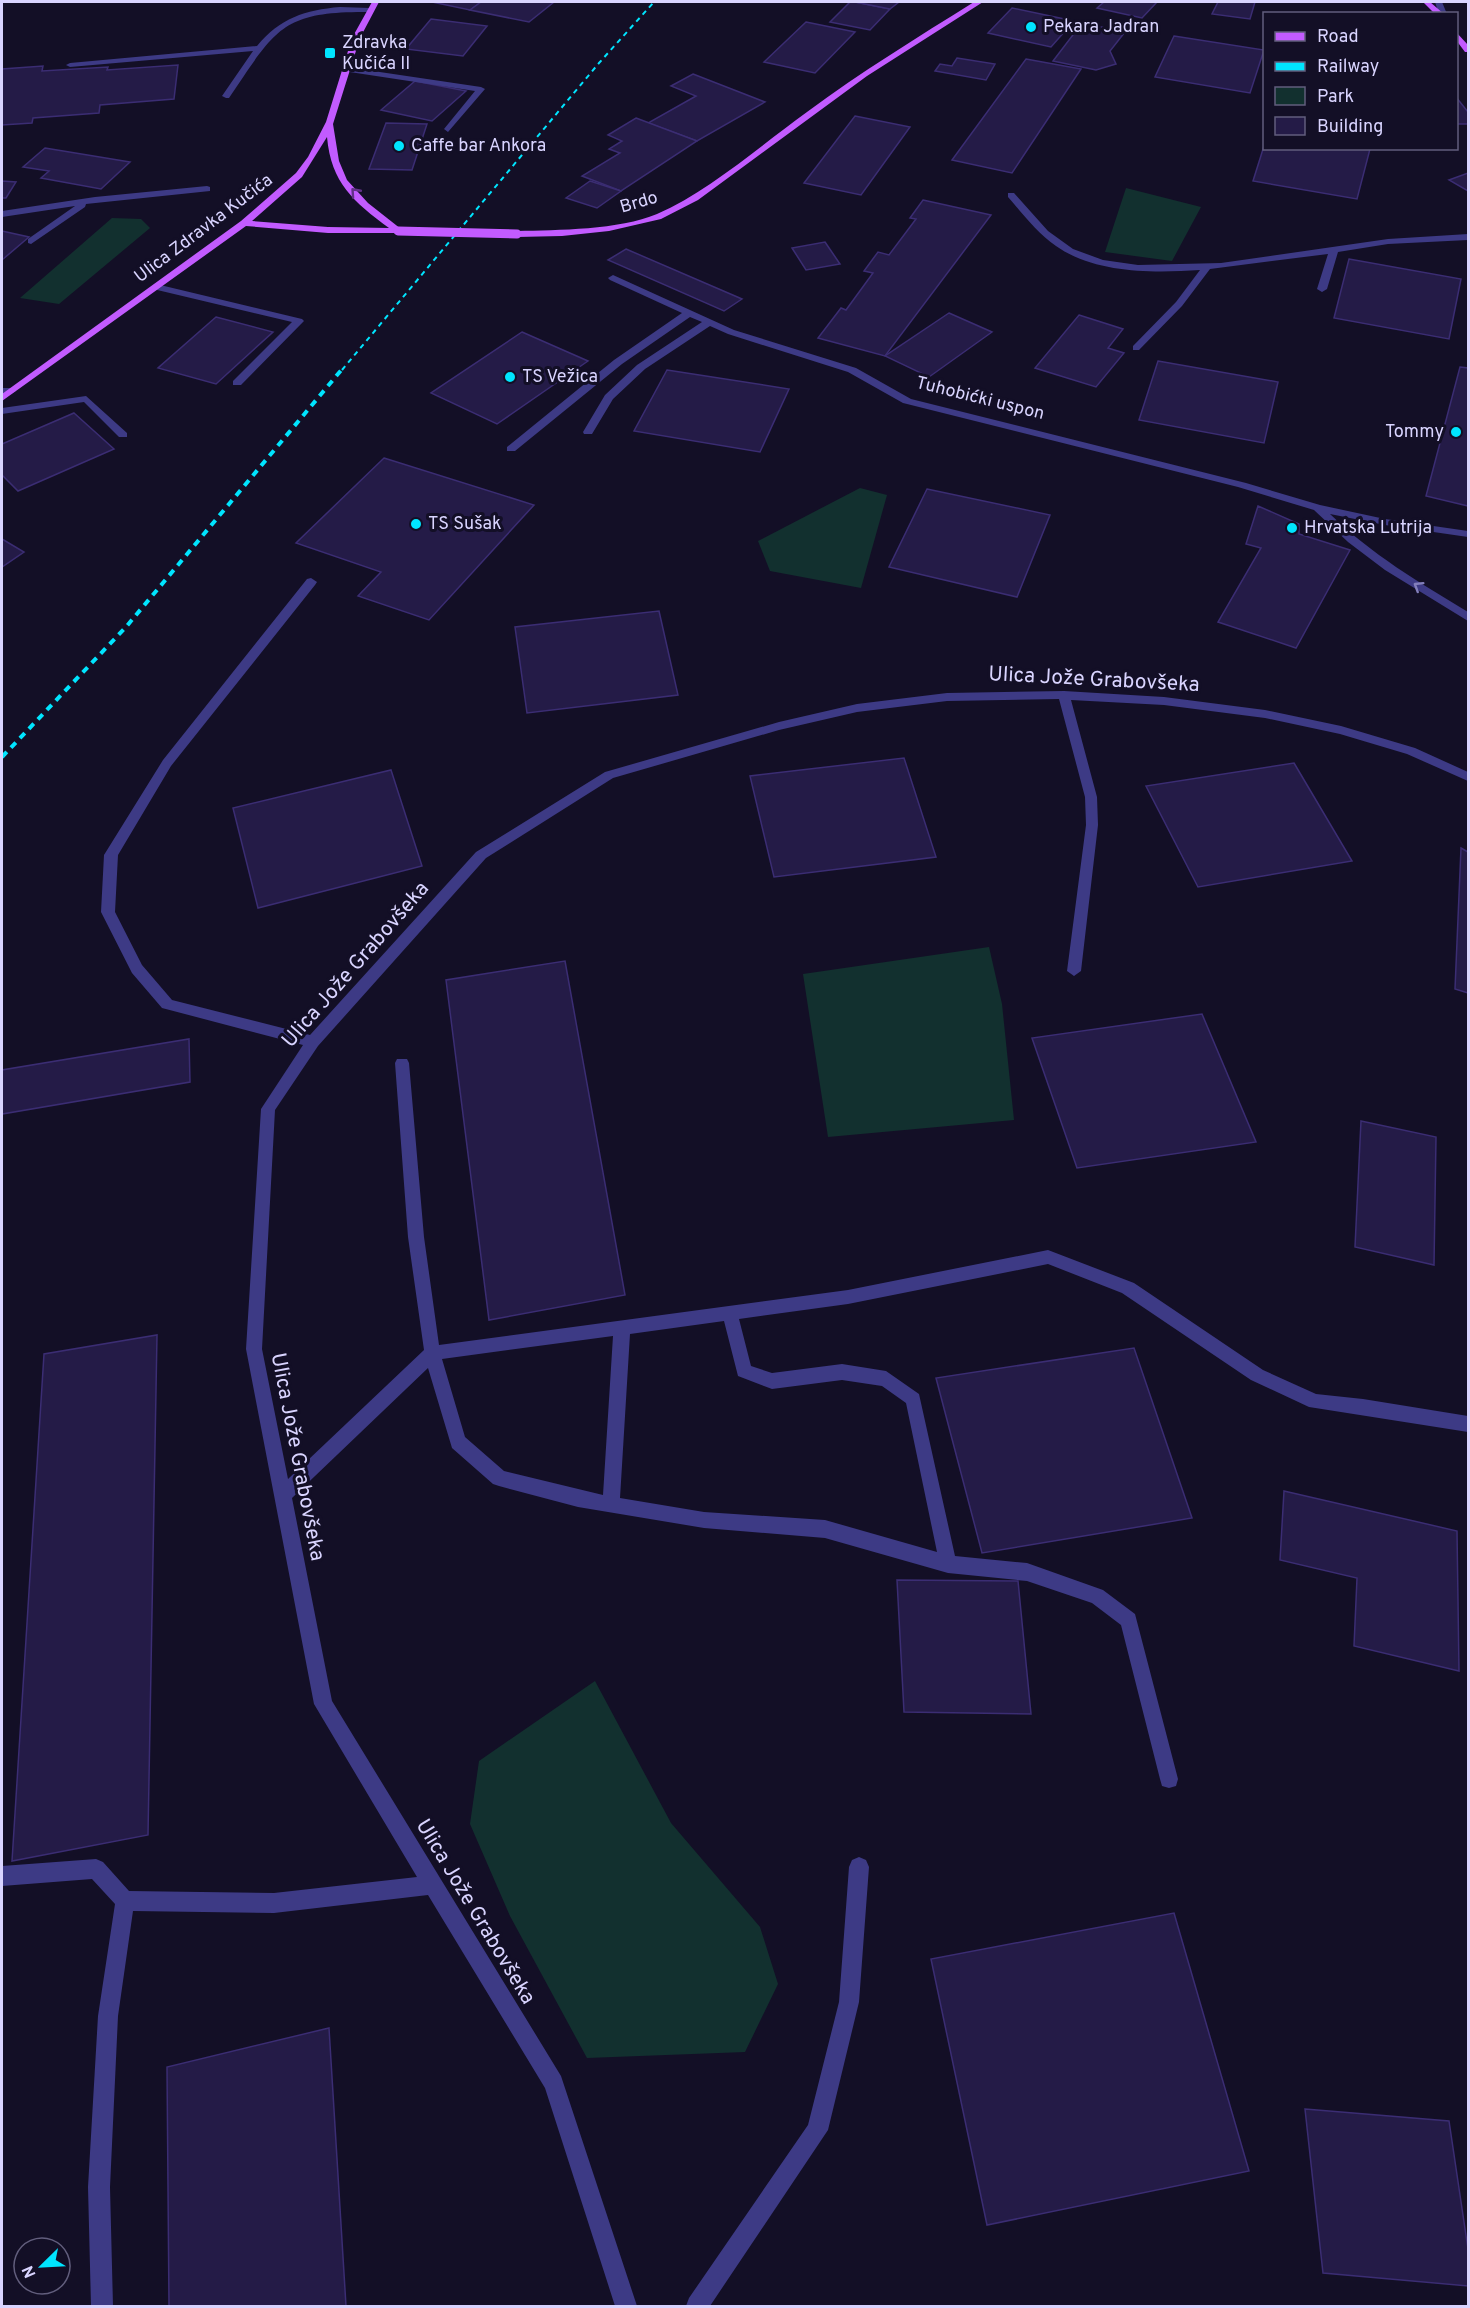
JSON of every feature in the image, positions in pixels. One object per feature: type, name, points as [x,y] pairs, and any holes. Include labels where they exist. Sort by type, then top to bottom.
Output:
[{"type":"main road","name":"Brdo","points":[[244,223],[328,230],[517,234],[562,233],[609,228],[658,217],[695,198],[864,74],[979,2]]},
{"type":"main road","points":[[1426,2],[1438,12]]},
{"type":"main road","name":"Ulica Zdravka Kučića","points":[[2,398],[6,391],[244,223],[299,175],[312,157],[330,122],[356,38],[373,6]]},
{"type":"main road","points":[[1458,37],[1468,50]]},
{"type":"main road","points":[[330,122],[332,153],[339,174],[364,203],[398,231]]},
{"type":"street","points":[[226,96],[259,48],[278,26],[291,18],[328,9],[373,6]]},
{"type":"street","points":[[70,65],[259,48]]},
{"type":"street","points":[[346,69],[480,89],[448,129]]},
{"type":"street","points":[[2,214],[207,189]]},
{"type":"street","points":[[1011,195],[1047,236],[1083,256],[1139,267],[1171,268],[1208,265],[1380,243],[1468,237]]},
{"type":"street","points":[[32,241],[87,202]]},
{"type":"street","points":[[1322,289],[1334,250]]},
{"type":"street","points":[[1136,348],[1179,304],[1208,265]]},
{"type":"street","name":"Tuhobićki uspon","points":[[612,278],[731,332],[852,370],[907,400],[1242,485],[1318,508],[1385,522],[1468,534]]},
{"type":"street","points":[[156,286],[298,321],[237,383]]},
{"type":"street","points":[[512,449],[618,362],[689,313]]},
{"type":"street","points":[[588,432],[609,397],[641,368],[709,322]]},
{"type":"street","points":[[2,411],[86,399],[123,435]]},
{"type":"street","name":"Tuhobićki uspon","points":[[1318,508],[1334,525],[1384,565],[1468,617]]},
{"type":"street","points":[[311,582],[166,763],[111,855],[108,912],[137,969],[167,1004],[313,1042]]},
{"type":"street","points":[[1064,695],[1091,797],[1092,816],[1074,971]]},
{"type":"street","name":"Ulica Jože Grabovšeka","points":[[626,2307],[554,2083],[323,1704],[254,1349],[268,1109],[313,1042],[481,855],[609,775],[778,726],[857,708],[975,696],[1064,695],[1164,701],[1265,714],[1341,730],[1411,751],[1468,777]]},
{"type":"street","points":[[402,1063],[416,1237],[432,1353],[458,1442],[499,1478],[578,1498],[704,1520],[825,1529],[948,1564],[1027,1572],[1097,1596],[1129,1620],[1169,1779]]},
{"type":"street","points":[[282,1496],[432,1353],[848,1297],[1048,1257],[1128,1288],[1257,1375],[1315,1402],[1363,1407],[1468,1424]]},
{"type":"street","points":[[730,1313],[744,1371],[772,1381],[842,1372],[886,1379],[913,1398],[948,1564]]},
{"type":"street","points":[[611,1504],[622,1327]]},
{"type":"street","points":[[697,2307],[817,2130],[849,2002],[859,1867]]},
{"type":"street","points":[[2,1876],[96,1869],[125,1901],[274,1903],[434,1885]]},
{"type":"street","points":[[102,2307],[99,2187],[108,2027],[125,1901]]},
{"type":"green space","points":[[1126,188],[1201,207],[1172,261],[1105,252]]},
{"type":"green space","points":[[112,218],[141,219],[150,228],[59,304],[20,298]]},
{"type":"green space","points":[[860,488],[887,495],[861,588],[770,571],[758,541]]},
{"type":"green space","points":[[989,947],[1002,1004],[1014,1120],[828,1137],[803,974]]},
{"type":"green space","points":[[595,1681],[671,1823],[760,1927],[778,1984],[745,2052],[587,2058],[510,1916],[470,1824],[479,1761]]},
{"type":"building","points":[[432,2],[481,2],[470,10]]},
{"type":"building","points":[[481,2],[554,2],[529,22],[470,10]]},
{"type":"building","points":[[850,2],[890,9],[870,30],[830,22]]},
{"type":"building","points":[[855,2],[899,2],[890,9]]},
{"type":"building","points":[[1104,2],[1157,2],[1142,18],[1097,8]]},
{"type":"building","points":[[1218,2],[1255,2],[1250,19],[1212,14]]},
{"type":"building","name":"Pekara Jadran","points":[[1012,8],[1074,21],[1051,47],[988,33]]},
{"type":"building","points":[[431,19],[487,26],[463,56],[406,49]]},
{"type":"building","points":[[806,22],[855,32],[815,73],[764,62]]},
{"type":"building","points":[[1082,23],[1125,32],[1110,51],[1116,64],[1096,70],[1053,61]]},
{"type":"building","points":[[1174,36],[1263,50],[1250,93],[1155,77]]},
{"type":"building","points":[[957,58],[995,64],[986,80],[935,71],[940,64],[952,66]]},
{"type":"building","points":[[1026,59],[1081,69],[1012,173],[952,160]]},
{"type":"building","points":[[178,65],[174,99],[100,105],[99,113],[33,118],[32,123],[2,125],[2,69],[43,66],[42,71],[108,67],[107,70]]},
{"type":"building","points":[[693,74],[765,102],[697,141],[648,123],[696,96],[671,86]]},
{"type":"building","points":[[415,81],[466,91],[432,121],[381,110]]},
{"type":"building","points":[[1458,100],[1468,112],[1468,124],[1458,124]]},
{"type":"building","points":[[855,116],[910,127],[861,195],[804,183]]},
{"type":"building","points":[[636,118],[697,141],[621,191],[582,176],[620,153],[609,149],[622,141],[608,135]]},
{"type":"building","name":"Caffe bar Ankora","points":[[386,123],[427,124],[412,170],[369,169]]},
{"type":"building","points":[[45,148],[130,162],[101,189],[41,178],[49,171],[23,167]]},
{"type":"building","points":[[1263,149],[1370,150],[1357,199],[1253,181]]},
{"type":"building","points":[[1468,173],[1468,191],[1449,180]]},
{"type":"building","points":[[2,181],[16,182],[6,198],[2,198]]},
{"type":"building","points":[[590,181],[621,191],[597,208],[566,198]]},
{"type":"building","points":[[923,200],[991,215],[885,356],[818,338],[841,308],[846,310],[873,273],[864,271],[878,252],[889,255],[916,219],[910,218]]},
{"type":"building","points":[[2,231],[29,237],[2,260]]},
{"type":"building","points":[[825,242],[840,264],[806,270],[792,248]]},
{"type":"building","points":[[626,249],[742,299],[724,311],[608,260]]},
{"type":"building","points":[[1349,259],[1461,279],[1449,339],[1334,318]]},
{"type":"building","points":[[949,313],[992,332],[929,377],[885,356]]},
{"type":"building","points":[[1079,315],[1123,329],[1108,348],[1124,353],[1096,387],[1035,368]]},
{"type":"building","points":[[216,317],[273,332],[216,384],[158,368]]},
{"type":"building","name":"TS Vežica","points":[[522,332],[588,361],[497,424],[431,393]]},
{"type":"building","points":[[1158,361],[1278,382],[1264,443],[1139,420]]},
{"type":"building","name":"Tommy","points":[[1460,367],[1468,368],[1468,506],[1426,496]]},
{"type":"building","points":[[667,370],[789,389],[760,452],[634,431]]},
{"type":"building","points":[[74,413],[114,449],[18,491],[2,475],[2,444]]},
{"type":"building","name":"TS Sušak","points":[[384,458],[534,505],[429,620],[358,596],[381,572],[296,543]]},
{"type":"building","points":[[927,489],[1050,515],[1017,597],[889,567]]},
{"type":"building","points":[[1258,506],[1299,524],[1299,534],[1350,550],[1296,648],[1218,622],[1261,548],[1246,544]]},
{"type":"building","points":[[2,539],[24,552],[2,567]]},
{"type":"building","points":[[659,611],[678,695],[527,713],[515,627]]},
{"type":"building","points":[[904,758],[936,857],[774,877],[750,776]]},
{"type":"building","points":[[1294,763],[1352,861],[1198,887],[1146,786]]},
{"type":"building","points":[[391,770],[422,866],[258,908],[233,808]]},
{"type":"building","points":[[1461,848],[1468,852],[1468,993],[1455,989]]},
{"type":"building","points":[[565,961],[625,1295],[489,1320],[446,980]]},
{"type":"building","points":[[1202,1014],[1256,1142],[1077,1168],[1032,1038]]},
{"type":"building","points":[[189,1039],[190,1082],[2,1114],[2,1070]]},
{"type":"building","points":[[1361,1121],[1436,1137],[1434,1265],[1355,1247]]},
{"type":"building","points":[[157,1335],[148,1835],[12,1861],[44,1354]]},
{"type":"building","points":[[1134,1348],[1192,1518],[982,1553],[936,1378]]},
{"type":"building","points":[[1284,1491],[1457,1531],[1459,1671],[1354,1646],[1357,1578],[1280,1560]]},
{"type":"building","points":[[897,1580],[1018,1581],[1031,1714],[904,1712]]},
{"type":"building","points":[[1174,1913],[1249,2171],[987,2225],[931,1959]]},
{"type":"building","points":[[329,2028],[346,2306],[169,2306],[167,2067]]},
{"type":"building","points":[[1305,2109],[1449,2121],[1468,2249],[1468,2286],[1323,2273]]},
{"type":"railway","points":[[342,370],[599,63],[654,2]]},
{"type":"railway","points":[[2,757],[126,627],[343,368]]},
{"type":"place","name":"Pekara Jadran","points":[[1031,27]]},
{"type":"place","name":"Zdravka Kučića II","points":[[330,53]]},
{"type":"place","name":"Caffe bar Ankora","points":[[399,146]]},
{"type":"place","name":"TS Vežica","points":[[510,377]]},
{"type":"place","name":"Tommy","points":[[1456,432]]},
{"type":"place","name":"TS Sušak","points":[[416,524]]},
{"type":"place","name":"Hrvatska Lutrija","points":[[1292,528]]}]
